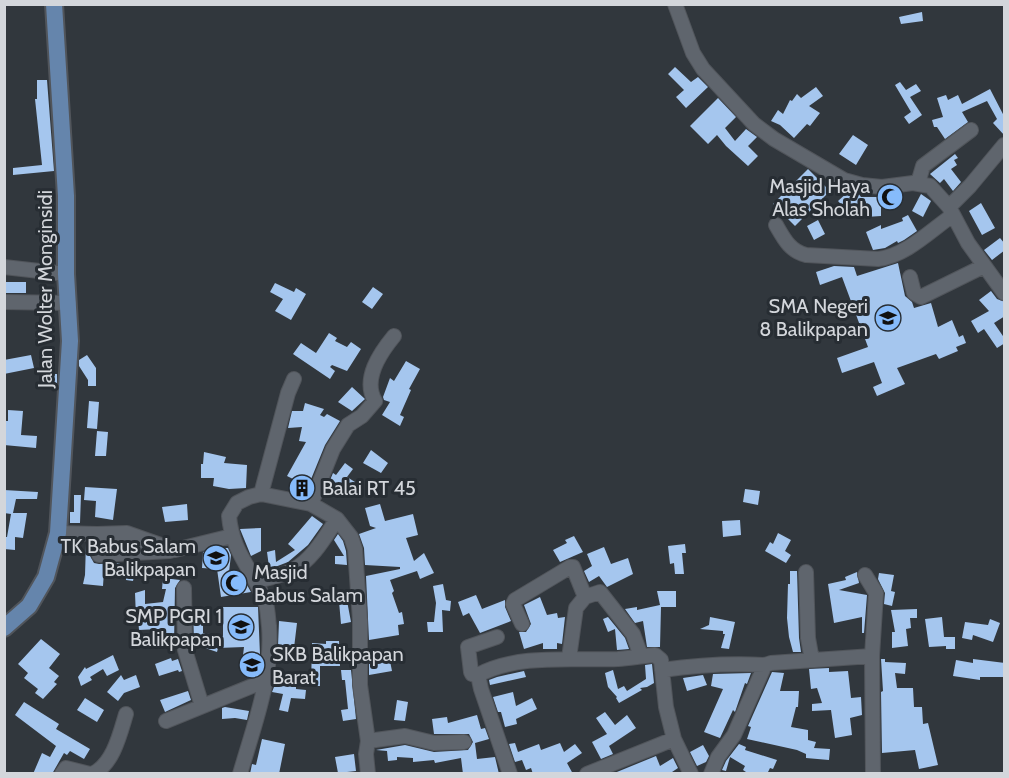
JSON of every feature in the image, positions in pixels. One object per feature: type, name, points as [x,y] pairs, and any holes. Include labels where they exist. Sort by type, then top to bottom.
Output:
[{"type":"main road","name":"Jalan Wolter Monginsidi","points":[[4,628],[28,606],[46,577],[58,533],[70,341],[66,274],[66,196],[54,4]]},
{"type":"street","points":[[675,4],[693,53],[703,69],[754,124],[837,177],[853,183],[882,187],[918,183],[926,184],[934,189],[951,211],[984,266],[1005,293]]},
{"type":"street","points":[[918,183],[923,166],[971,130]]},
{"type":"street","points":[[776,225],[791,249],[806,255],[887,258],[902,251],[951,211],[1005,145]]},
{"type":"street","points":[[909,277],[914,293],[921,297],[984,266]]},
{"type":"street","points":[[4,267],[66,274]]},
{"type":"street","points":[[4,302],[69,303]]},
{"type":"street","points":[[311,504],[333,449],[348,425],[362,416],[375,401],[370,392],[374,368],[381,352],[394,336]]},
{"type":"street","points":[[261,494],[288,393],[294,379]]},
{"type":"street","points":[[240,774],[267,680],[270,645],[267,606],[256,581],[236,547],[229,516],[237,503],[261,494],[311,504],[337,519],[351,537],[355,549],[360,620],[360,685],[368,741],[366,754],[368,774]]},
{"type":"street","points":[[256,581],[291,571],[303,563],[337,519]]},
{"type":"street","points":[[58,533],[127,533],[175,550]]},
{"type":"street","points":[[99,555],[175,550],[232,536]]},
{"type":"street","points":[[522,624],[513,604],[515,600],[570,567],[573,567],[585,597]]},
{"type":"street","points":[[806,572],[808,638],[812,660]]},
{"type":"street","points":[[865,575],[876,593],[872,656],[873,774]]},
{"type":"street","points":[[184,588],[185,650],[202,706]]},
{"type":"street","points":[[569,658],[576,608],[585,597],[598,592],[602,592],[633,633],[641,656]]},
{"type":"street","points":[[497,637],[468,647],[472,674],[478,675],[490,669],[522,662],[569,658],[617,659],[655,655],[660,657],[666,708],[674,739],[691,774]]},
{"type":"street","points":[[662,670],[699,665],[738,663],[765,665],[872,656]]},
{"type":"street","points":[[711,774],[718,757],[734,735],[765,665]]},
{"type":"street","points":[[478,675],[510,774]]},
{"type":"street","points":[[166,721],[267,680]]},
{"type":"street","points":[[62,774],[66,768],[91,774],[101,768],[117,746],[126,714]]},
{"type":"street","points":[[368,741],[405,736],[434,743],[464,742]]},
{"type":"street","points":[[587,774],[674,739]]},
{"type":"building","points":[[922,12],[923,21],[901,24],[899,17]]},
{"type":"building","points":[[675,67],[691,82],[698,77],[708,87],[686,108],[676,97],[684,90],[668,74]]},
{"type":"building","points":[[37,80],[47,80],[54,171],[13,175],[13,168],[42,165],[35,99],[37,99]]},
{"type":"building","points":[[900,82],[906,90],[916,84],[921,91],[910,97],[922,115],[909,124],[904,117],[911,112],[895,85]]},
{"type":"building","points":[[816,87],[823,96],[809,106],[820,113],[810,126],[807,124],[794,138],[780,125],[771,121],[778,110],[783,114],[790,100],[792,101],[797,94],[801,98]]},
{"type":"building","points":[[990,89],[1005,118],[1005,136],[993,123],[997,119],[987,101],[962,112],[968,122],[945,139],[937,127],[934,127],[932,120],[943,117],[937,98],[946,95],[948,100],[958,95],[962,104]]},
{"type":"building","points":[[718,98],[736,117],[725,128],[735,141],[746,129],[757,137],[748,146],[758,156],[748,166],[717,135],[708,144],[690,126]]},
{"type":"building","points":[[853,135],[868,145],[856,165],[839,154]]},
{"type":"building","points":[[955,154],[958,158],[954,160],[957,165],[951,169],[961,182],[953,191],[944,179],[940,183],[930,174]]},
{"type":"building","points":[[808,169],[830,191],[795,226],[773,204]]},
{"type":"building","points":[[849,191],[858,193],[861,197],[881,197],[881,216],[866,217],[866,201],[851,215],[838,201]]},
{"type":"building","points":[[921,194],[931,201],[923,217],[912,211]]},
{"type":"building","points":[[981,203],[995,228],[982,235],[969,211]]},
{"type":"building","points":[[908,215],[917,231],[898,243],[897,241],[885,248],[873,250],[866,232],[881,225],[881,229],[903,221],[902,218]]},
{"type":"building","points":[[818,220],[825,234],[814,240],[807,226]]},
{"type":"building","points":[[1000,238],[1005,244],[1005,250],[992,260],[984,250]]},
{"type":"building","name":"SMA Negeri 8 Balikpapan","points":[[898,263],[905,296],[912,302],[914,308],[931,303],[938,327],[952,320],[959,337],[963,335],[966,343],[956,347],[958,351],[939,359],[936,354],[897,368],[905,384],[877,396],[873,387],[882,383],[874,362],[842,373],[837,358],[868,347],[842,277],[820,285],[816,272],[834,266],[854,267],[857,276]]},
{"type":"building","points":[[4,282],[26,282],[26,293],[4,293]]},
{"type":"building","points":[[275,283],[294,292],[296,288],[306,294],[291,320],[275,311],[283,299],[270,292]]},
{"type":"building","points":[[373,287],[383,294],[372,309],[362,302]]},
{"type":"building","points":[[991,291],[997,299],[1005,302],[1005,316],[994,323],[1005,339],[1005,343],[997,348],[984,329],[978,333],[971,321],[989,311],[979,300]]},
{"type":"building","points":[[329,333],[337,338],[335,341],[347,347],[351,342],[361,349],[347,371],[332,365],[330,367],[335,371],[330,379],[293,354],[301,343],[316,353]]},
{"type":"building","points":[[31,355],[34,368],[4,374],[4,360]]},
{"type":"building","points":[[87,355],[96,368],[96,386],[88,386],[88,380],[79,366],[79,360]]},
{"type":"building","points":[[406,361],[420,369],[409,389],[411,390],[400,415],[404,417],[400,426],[382,415],[390,402],[384,400],[383,397],[390,378],[394,381]]},
{"type":"building","points":[[41,367],[53,368],[52,374],[57,374],[57,383],[41,382]]},
{"type":"building","points":[[352,387],[365,399],[352,411],[338,402]]},
{"type":"building","points":[[89,401],[99,402],[97,429],[87,428]]},
{"type":"building","points":[[305,403],[324,409],[320,415],[324,417],[327,414],[340,421],[325,445],[305,494],[294,492],[299,482],[287,476],[306,442],[299,441],[302,427],[288,428],[292,411],[303,411]]},
{"type":"building","points":[[8,410],[23,411],[21,435],[37,436],[36,448],[4,445],[4,421],[8,421]]},
{"type":"building","points":[[97,431],[108,432],[106,456],[95,456]]},
{"type":"building","points":[[371,450],[388,463],[381,473],[363,463]]},
{"type":"building","points":[[204,452],[226,457],[224,463],[247,465],[246,488],[229,489],[213,486],[214,478],[201,478]]},
{"type":"building","points":[[345,463],[353,469],[347,477],[355,482],[348,492],[333,481],[330,486],[328,485],[333,473],[336,475]]},
{"type":"building","points":[[85,487],[117,489],[113,520],[95,517],[96,501],[84,500]]},
{"type":"building","points":[[745,489],[760,491],[758,505],[743,502]]},
{"type":"building","points":[[4,490],[38,492],[37,499],[16,499],[13,513],[27,513],[23,538],[15,537],[15,550],[4,549],[4,537],[7,537],[11,514],[4,513]]},
{"type":"building","points":[[74,495],[81,495],[80,523],[70,523],[70,512],[74,512]]},
{"type":"building","points":[[187,504],[188,520],[165,522],[162,507]]},
{"type":"building","points":[[380,504],[385,521],[413,514],[418,535],[406,538],[414,561],[424,553],[434,573],[420,579],[417,571],[390,580],[394,591],[392,593],[399,613],[402,612],[404,624],[398,625],[399,635],[369,640],[366,576],[400,569],[400,567],[365,565],[364,548],[359,534],[376,528],[370,526],[365,508]]},
{"type":"building","points":[[312,516],[323,524],[308,545],[288,562],[269,567],[267,552],[275,550],[276,562],[295,550],[288,544]]},
{"type":"building","points":[[740,520],[741,535],[723,537],[722,521]]},
{"type":"building","points":[[261,528],[261,551],[251,556],[240,529]]},
{"type":"building","points":[[778,533],[791,540],[785,551],[791,555],[786,563],[765,551],[770,542],[773,544]]},
{"type":"building","points":[[338,534],[346,551],[347,565],[335,564],[335,556],[344,556],[334,540]]},
{"type":"building","points":[[574,536],[583,552],[560,562],[553,550],[567,543],[565,540]]},
{"type":"building","points":[[126,542],[132,544],[95,547],[90,556],[94,563],[99,564],[136,565],[133,581],[118,576],[118,571],[104,571],[103,586],[83,584],[86,543]]},
{"type":"building","points":[[685,544],[686,553],[682,553],[684,574],[675,574],[674,563],[670,564],[668,546]]},
{"type":"building","points":[[604,547],[611,564],[628,558],[633,574],[607,587],[599,576],[589,582],[584,571],[592,566],[587,554]]},
{"type":"building","points":[[228,548],[231,555],[229,572],[239,571],[251,592],[221,597],[217,569],[202,568],[203,552]]},
{"type":"building","points":[[790,571],[797,571],[801,652],[793,652],[789,637],[787,618]]},
{"type":"building","points":[[857,572],[859,583],[839,590],[867,595],[864,633],[862,633],[862,617],[834,623],[828,584],[846,580],[845,577]]},
{"type":"building","points":[[879,573],[894,575],[891,591],[895,592],[892,606],[884,604],[885,593],[878,579]]},
{"type":"building","points":[[163,578],[180,580],[175,588],[174,643],[159,644],[159,629],[139,630],[135,593],[145,590],[145,604],[163,602],[166,589],[162,589]]},
{"type":"building","points":[[443,584],[446,600],[451,601],[450,611],[442,610],[443,632],[428,632],[427,622],[434,622],[436,603],[433,586]]},
{"type":"building","points":[[338,590],[345,590],[351,622],[341,624]]},
{"type":"building","points":[[657,591],[676,591],[676,607],[661,607],[660,647],[647,647],[643,621],[635,623],[625,609],[637,607],[637,610],[660,605]]},
{"type":"building","points":[[476,595],[482,609],[505,600],[505,607],[511,621],[480,633],[469,613],[463,616],[458,602]]},
{"type":"building","points":[[540,597],[547,615],[557,613],[558,618],[565,617],[562,644],[557,643],[557,649],[543,649],[543,643],[524,649],[519,632],[526,632],[531,624],[524,605]]},
{"type":"building","points":[[193,607],[203,607],[203,633],[223,636],[223,607],[258,607],[260,655],[258,674],[241,672],[244,647],[218,648],[217,652],[202,647],[221,640],[194,642]]},
{"type":"building","points":[[917,609],[917,618],[910,618],[911,628],[906,629],[908,646],[892,648],[892,632],[895,632],[891,610]]},
{"type":"building","points":[[608,617],[625,638],[629,649],[617,650],[615,629],[608,632],[603,619]]},
{"type":"building","points":[[710,617],[735,622],[729,649],[721,648],[725,634],[723,631],[700,629],[709,625]]},
{"type":"building","points":[[942,617],[944,637],[955,637],[955,649],[946,649],[946,646],[929,647],[925,619]]},
{"type":"building","points":[[990,619],[1000,623],[993,642],[973,635],[972,640],[962,638],[965,622],[988,625]]},
{"type":"building","points":[[279,621],[297,623],[294,648],[278,646]]},
{"type":"building","points":[[41,639],[60,654],[49,668],[59,676],[54,682],[57,684],[43,699],[35,693],[38,689],[24,678],[28,673],[18,664]]},
{"type":"building","points":[[326,641],[339,641],[340,666],[320,666],[320,686],[311,686],[312,643],[326,644]]},
{"type":"building","points":[[398,650],[399,660],[390,661],[392,671],[369,675],[369,652]]},
{"type":"building","points":[[113,655],[119,670],[107,676],[103,669],[90,677],[92,680],[81,686],[78,677],[85,667],[86,669]]},
{"type":"building","points":[[171,658],[172,661],[178,659],[182,671],[178,670],[159,676],[155,664]]},
{"type":"building","points":[[881,659],[885,659],[885,662],[906,663],[905,674],[895,673],[897,688],[913,688],[914,707],[922,707],[923,724],[928,723],[938,765],[919,769],[915,750],[882,753]]},
{"type":"building","points":[[973,659],[1005,663],[1005,677],[980,677],[980,680],[953,676],[956,660],[973,663]]},
{"type":"building","points":[[652,664],[654,683],[640,688],[642,690],[619,703],[608,687],[605,673],[613,670],[618,689],[624,686],[627,691],[646,679],[645,665]]},
{"type":"building","points":[[829,668],[829,672],[848,671],[851,698],[861,697],[862,715],[850,718],[852,735],[835,738],[831,710],[812,711],[812,704],[822,703],[817,688],[811,689],[809,669]]},
{"type":"building","points":[[341,670],[351,670],[356,719],[343,721],[341,710],[348,709],[345,680],[342,680]]},
{"type":"building","points":[[524,671],[526,677],[490,685],[489,680]]},
{"type":"building","points":[[772,672],[784,673],[780,691],[799,691],[798,707],[796,707],[791,727],[808,730],[808,740],[816,742],[814,748],[830,749],[829,760],[806,758],[806,754],[797,750],[747,739],[751,727],[748,726]]},
{"type":"building","points":[[751,673],[735,712],[733,710],[720,738],[704,732],[723,689],[711,686],[713,674]]},
{"type":"building","points":[[121,675],[124,680],[136,675],[140,687],[124,693],[118,701],[107,692]]},
{"type":"building","points":[[703,675],[707,685],[687,691],[683,678]]},
{"type":"building","points":[[296,685],[296,689],[306,690],[305,699],[291,698],[288,712],[279,710],[283,694],[272,692],[274,687]]},
{"type":"building","points":[[188,691],[191,700],[165,712],[160,700]]},
{"type":"building","points":[[513,692],[516,706],[532,698],[537,709],[516,719],[517,724],[505,727],[501,712],[498,712],[493,697]]},
{"type":"building","points":[[85,698],[104,710],[97,722],[77,710]]},
{"type":"building","points":[[397,700],[408,702],[405,721],[394,720]]},
{"type":"building","points":[[24,702],[59,724],[56,729],[90,749],[84,759],[70,751],[67,755],[64,753],[52,774],[33,774],[42,753],[50,757],[56,746],[15,715]]},
{"type":"building","points":[[222,708],[249,711],[247,720],[222,719]]},
{"type":"building","points":[[605,712],[615,725],[627,715],[636,728],[609,746],[613,754],[601,759],[592,742],[607,734],[596,718]]},
{"type":"building","points":[[477,715],[481,729],[485,728],[489,739],[475,743],[477,759],[495,757],[499,774],[463,774],[461,758],[435,763],[434,760],[413,762],[413,758],[397,757],[397,760],[388,761],[387,751],[376,750],[405,745],[434,752],[468,750],[473,742],[469,734],[434,734],[432,719],[447,717],[448,723]]},
{"type":"building","points":[[262,739],[285,744],[279,774],[250,774],[252,764],[256,765]]},
{"type":"building","points":[[515,743],[518,752],[539,744],[541,750],[560,743],[564,752],[575,744],[582,753],[567,763],[573,774],[533,774],[531,768],[526,770],[522,760],[515,762],[509,744]]},
{"type":"building","points":[[739,744],[746,747],[745,750],[777,760],[773,769],[770,768],[767,774],[749,774],[743,770],[745,766],[730,757],[726,771],[722,770],[726,761]]},
{"type":"building","points":[[703,745],[709,756],[706,762],[697,766],[690,752]]},
{"type":"building","points":[[354,754],[356,771],[338,773],[335,757]]},
{"type":"building","points":[[656,756],[660,766],[673,758],[678,768],[669,774],[612,774]]},
{"type":"place","name":"Masjid Haya Alas Sholah","points":[[890,197]]},
{"type":"place","name":"SMA Negeri 8 Balikpapan","points":[[888,318]]},
{"type":"place","name":"Balai RT 45","points":[[302,488]]},
{"type":"place","name":"TK Babus Salam Balikpapan","points":[[216,558]]},
{"type":"place","name":"Masjid Babus Salam","points":[[234,583]]},
{"type":"place","name":"SMP PGRI 1 Balikpapan","points":[[241,627]]},
{"type":"place","name":"SKB Balikpapan Barat","points":[[252,665]]}]
